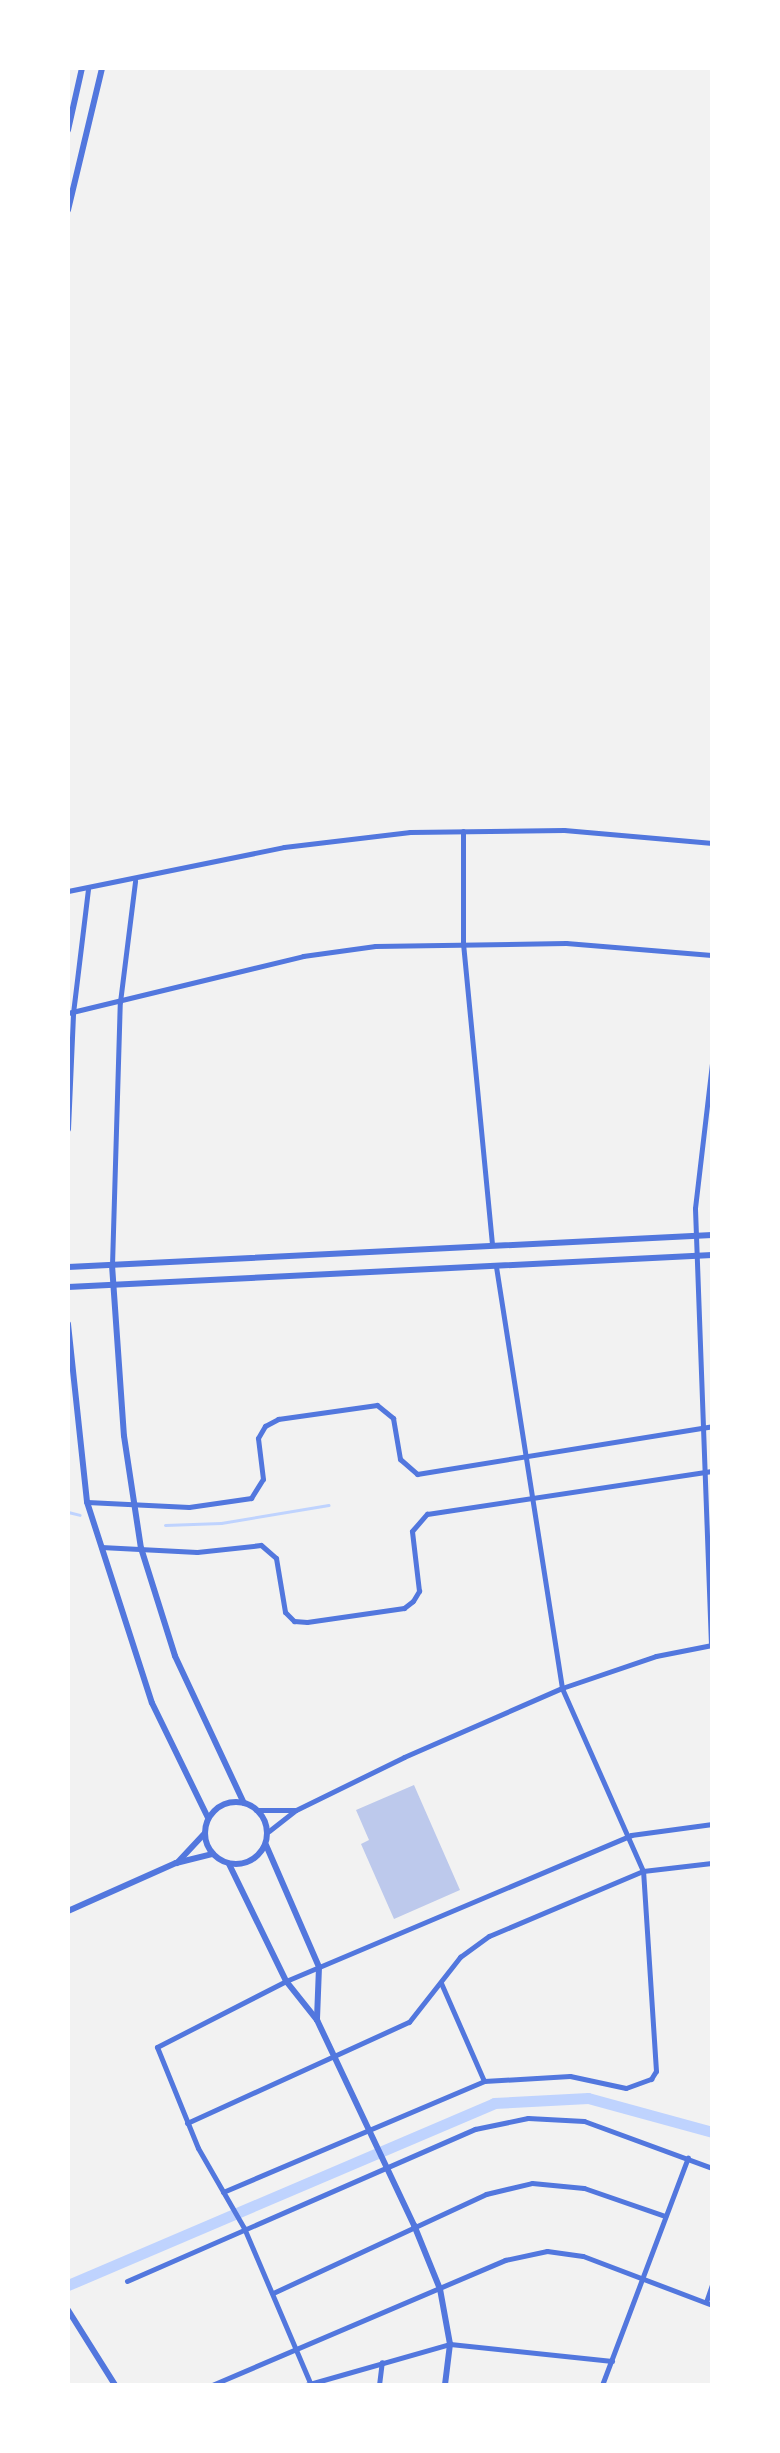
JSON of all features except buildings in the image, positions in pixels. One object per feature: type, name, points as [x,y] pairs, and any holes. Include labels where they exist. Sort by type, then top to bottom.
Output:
[{"type":"street","points":[[68,130],[82,68]]},
{"type":"street","points":[[68,210],[102,68]]},
{"type":"street","points":[[68,891],[135,881],[284,847],[463,831],[564,830],[712,843]]},
{"type":"street","points":[[463,831],[463,943],[492,1245]]},
{"type":"street","points":[[135,881],[120,1002],[112,1265],[119,1389],[141,1548],[179,1668],[244,1803]]},
{"type":"street","points":[[68,1129],[71,1013],[88,889]]},
{"type":"street","points":[[71,1013],[303,956],[375,946],[566,943],[712,955]]},
{"type":"street","points":[[229,1864],[251,1860],[266,1845],[269,1831],[296,1810],[562,1688],[629,1664],[712,1645],[695,1235],[702,1123],[712,1063]]},
{"type":"street","points":[[68,1267],[712,1235]]},
{"type":"street","points":[[68,1287],[712,1255]]},
{"type":"street","points":[[223,2192],[484,2081],[570,2076],[626,2088],[651,2079],[657,2053],[643,1871],[631,1835],[562,1688],[496,1267]]},
{"type":"street","points":[[68,1324],[87,1502],[152,1703],[208,1818],[205,1833],[213,1854],[229,1864],[286,1981],[317,2020],[414,2225],[440,2289],[450,2344],[445,2385]]},
{"type":"street","points":[[87,1502],[189,1507],[251,1498],[263,1479],[258,1438],[265,1426],[278,1419],[377,1405],[393,1418],[400,1459],[417,1474],[712,1426]]},
{"type":"street","points":[[100,1547],[197,1552],[261,1545],[276,1558],[285,1612],[294,1621],[307,1622],[404,1608],[413,1601],[419,1591],[412,1531],[427,1514],[712,1471]]},
{"type":"street","points":[[208,1818],[229,1803],[244,1803],[256,1810],[269,1831]]},
{"type":"street","points":[[256,1810],[296,1810]]},
{"type":"street","points":[[612,2361],[450,2344],[309,2384],[298,2348],[244,2228],[187,2123],[157,2047],[286,1981],[631,1835],[712,1824]]},
{"type":"street","points":[[176,1863],[205,1833]]},
{"type":"street","points":[[266,1845],[319,1967],[317,2020]]},
{"type":"street","points":[[68,1911],[176,1863],[213,1854]]},
{"type":"street","points":[[187,2123],[409,2022],[460,1957],[489,1936],[643,1871],[712,1863]]},
{"type":"street","points":[[441,1982],[484,2081]]},
{"type":"street","points":[[127,2281],[475,2129],[528,2118],[584,2121],[712,2168]]},
{"type":"street","points":[[602,2385],[688,2158]]},
{"type":"street","points":[[273,2293],[486,2194],[532,2183],[584,2188],[665,2216]]},
{"type":"street","points":[[212,2385],[505,2260],[547,2251],[583,2256],[709,2304],[712,2285]]},
{"type":"street","points":[[68,2310],[115,2385]]},
{"type":"street","points":[[379,2385],[382,2362]]},
{"type":"waterway","points":[[165,1525],[221,1523],[328,1505]]},
{"type":"waterway","points":[[68,1512],[80,1515]]},
{"type":"waterway","points":[[68,2285],[494,2103],[588,2098],[712,2132]]}]
